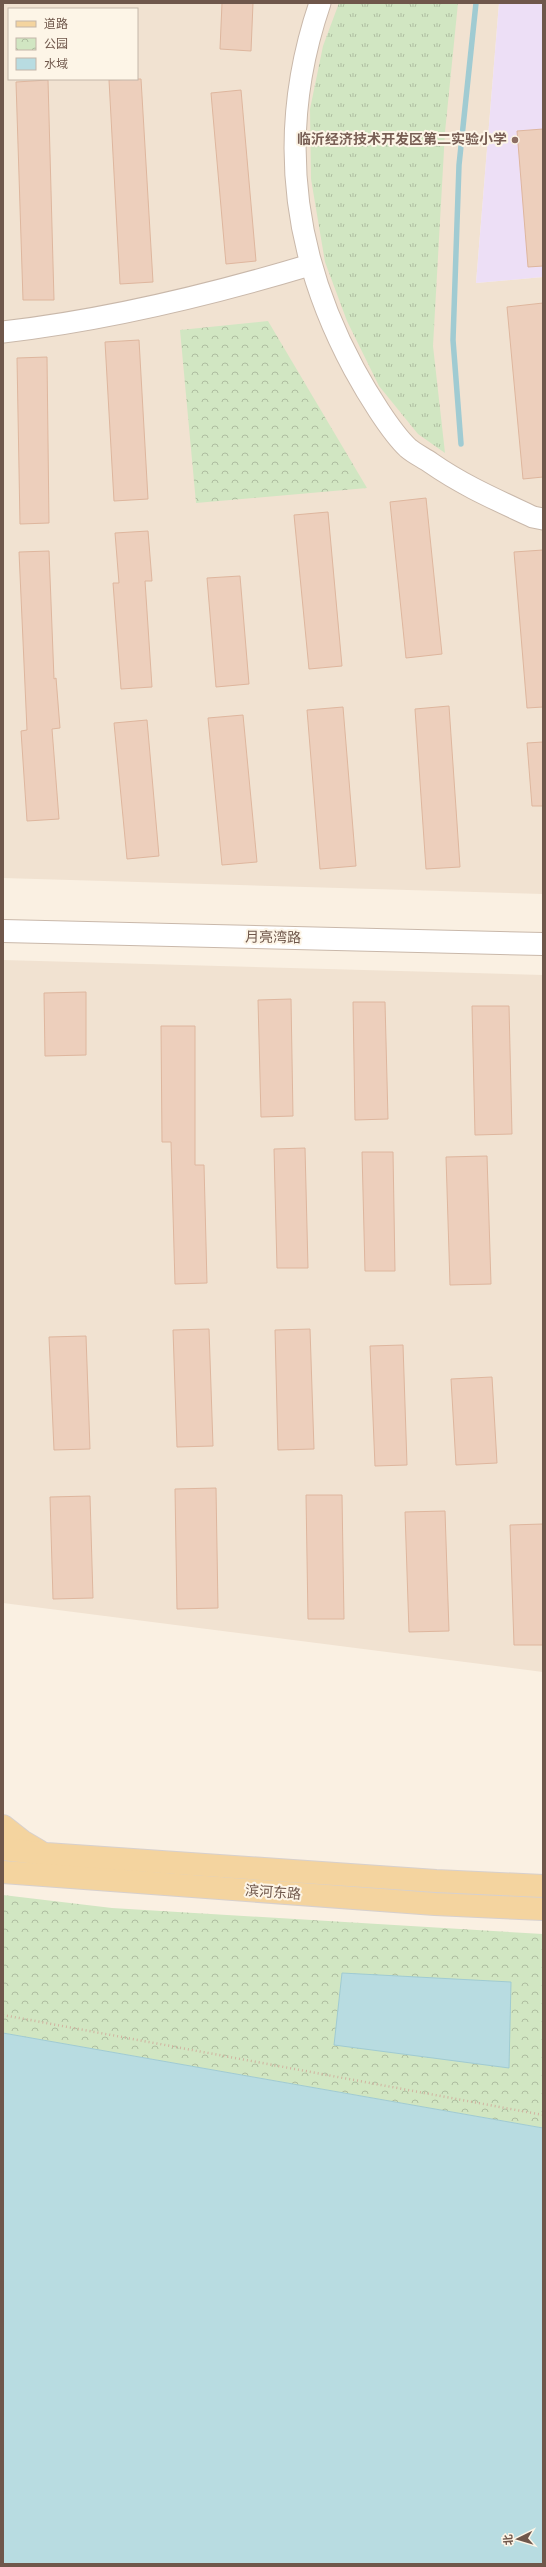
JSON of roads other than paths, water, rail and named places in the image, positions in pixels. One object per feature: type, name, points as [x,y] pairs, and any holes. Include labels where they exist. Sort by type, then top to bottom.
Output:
[{"type":"main road","points":[[3,1826],[22,1842],[46,1854]]},
{"type":"main road","name":"滨河东路","points":[[3,1849],[46,1854],[436,1881],[543,1886]]},
{"type":"main road","name":"滨河东路","points":[[3,1872],[428,1904],[543,1910]]},
{"type":"street","points":[[320,3],[307,41],[296,108],[295,182],[310,265],[332,329],[367,394],[408,447],[463,485],[533,517],[543,519]]},
{"type":"street","points":[[3,332],[35,328],[171,302],[240,286],[310,265]]},
{"type":"street","name":"月亮湾路","points":[[3,931],[543,944]]},
{"type":"water","points":[[342,1973],[511,1982],[509,2068],[334,2045]]},
{"type":"water","points":[[3,2033],[543,2128],[543,2564],[3,2564]]},
{"type":"waterway","points":[[461,444],[453,340],[459,165],[476,3]]},
{"type":"place","name":"临沂经济技术开发区第二实验小学","points":[[515,140]]}]
